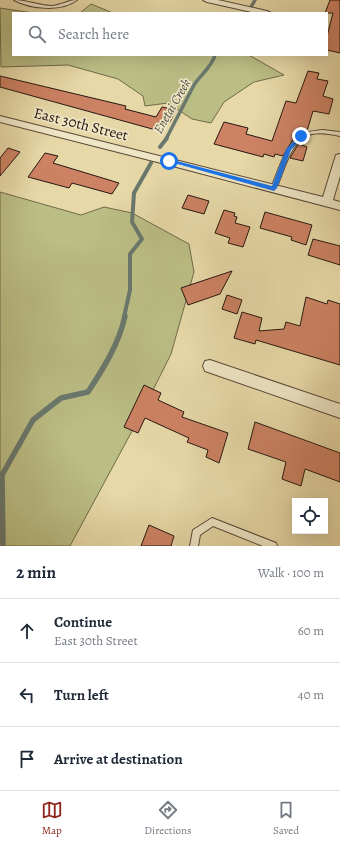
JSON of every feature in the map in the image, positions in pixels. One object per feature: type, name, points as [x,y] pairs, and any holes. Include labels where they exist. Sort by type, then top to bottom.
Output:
[{"type":"street","points":[[207,0],[262,12]]},
{"type":"street","name":"East 30th Street","points":[[0,119],[340,206]]},
{"type":"street","points":[[327,202],[340,158]]},
{"type":"street","points":[[210,366],[340,412]]},
{"type":"lane","points":[[16,0],[44,8],[66,4],[75,0]]},
{"type":"lane","points":[[54,6],[58,0]]},
{"type":"lane","points":[[274,188],[289,149],[301,136],[320,131],[340,134]]},
{"type":"lane","points":[[194,546],[196,533],[212,522],[273,546]]},
{"type":"green space","points":[[91,4],[111,12],[81,12]]},
{"type":"green space","points":[[0,8],[26,12],[12,12],[12,56],[251,56],[284,75],[254,82],[224,102],[211,123],[192,119],[168,103],[145,106],[143,96],[118,79],[68,65],[1,67]]},
{"type":"green space","points":[[0,192],[81,215],[104,207],[132,213],[189,244],[194,272],[171,354],[138,420],[70,546],[0,546]]},
{"type":"building","points":[[330,0],[340,0],[340,53],[328,50],[328,32],[333,13],[325,12]]},
{"type":"building","points":[[308,71],[319,73],[317,79],[328,81],[323,96],[333,99],[329,114],[313,111],[307,131],[293,139],[283,156],[275,154],[274,157],[264,154],[263,157],[214,144],[224,122],[248,128],[246,134],[272,141],[286,101],[296,103]]},
{"type":"building","points":[[0,76],[126,106],[125,109],[156,117],[162,107],[176,110],[170,122],[161,120],[156,130],[0,87]]},
{"type":"building","points":[[304,139],[302,145],[307,147],[303,161],[290,158],[299,143]]},
{"type":"building","points":[[8,148],[20,152],[0,176],[0,158]]},
{"type":"building","points":[[45,153],[58,156],[53,163],[119,183],[112,194],[72,183],[69,188],[28,177]]},
{"type":"building","points":[[188,195],[209,201],[204,214],[182,208]]},
{"type":"building","points":[[224,210],[235,213],[234,216],[237,217],[235,223],[250,227],[243,247],[228,243],[230,238],[215,233]]},
{"type":"building","points":[[265,212],[312,225],[306,245],[291,240],[292,237],[260,228]]},
{"type":"building","points":[[313,239],[340,246],[340,265],[308,255]]},
{"type":"building","points":[[232,271],[220,294],[188,305],[181,288]]},
{"type":"building","points":[[227,295],[242,300],[237,314],[222,309]]},
{"type":"building","points":[[306,297],[327,304],[328,300],[340,304],[340,365],[256,340],[255,344],[234,338],[242,312],[262,318],[259,331],[284,329],[286,322],[300,326]]},
{"type":"building","points":[[144,385],[161,393],[158,400],[184,412],[182,417],[228,433],[219,463],[206,457],[208,450],[187,442],[189,438],[145,418],[138,433],[124,427]]},
{"type":"building","points":[[255,422],[340,453],[340,482],[305,469],[301,486],[282,479],[286,462],[248,449]]},
{"type":"building","points":[[149,525],[174,536],[171,546],[141,546]]},
{"type":"waterway","name":"Enetai Creek","points":[[251,7],[255,0]]},
{"type":"waterway","name":"Enetai Creek","points":[[166,139],[194,85],[209,67],[214,56]]},
{"type":"waterway","name":"Enetai Creek","points":[[160,147],[167,138]]},
{"type":"waterway","name":"Enetai Creek","points":[[124,317],[130,290],[130,254],[142,239],[132,222],[134,193],[151,163]]},
{"type":"waterway","name":"Enetai Creek","points":[[3,546],[2,475],[33,420],[61,398],[88,392],[115,346],[125,316]]},
{"type":"route","points":[[169,161],[274,188],[289,149],[301,136]]}]
